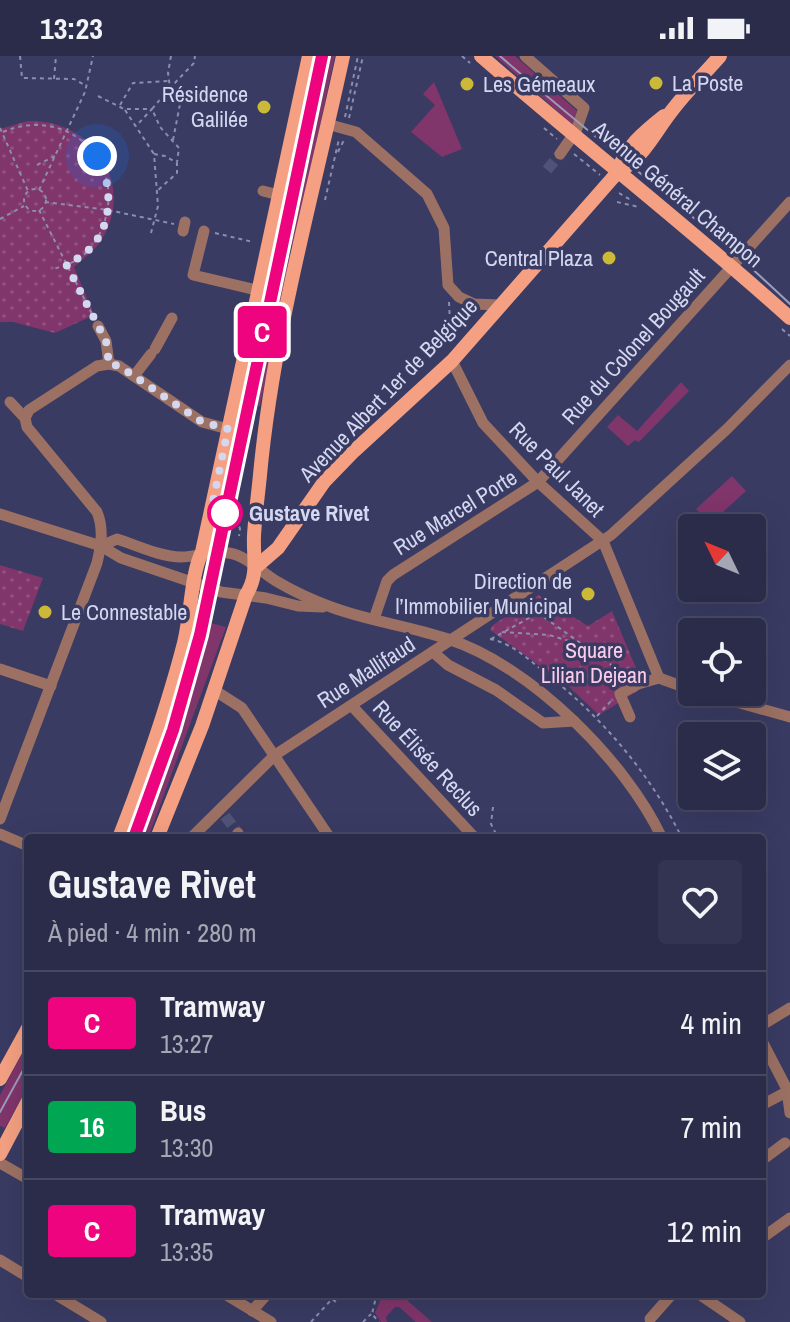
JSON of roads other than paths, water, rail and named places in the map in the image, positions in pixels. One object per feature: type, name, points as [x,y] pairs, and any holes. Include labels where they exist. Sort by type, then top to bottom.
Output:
[{"type":"main road","points":[[121,834],[146,770],[191,615],[195,567],[202,552],[228,429],[250,288],[279,195],[309,56]]},
{"type":"main road","name":"Avenue Général Champon","points":[[481,56],[617,173],[662,205],[790,318]]},
{"type":"main road","name":"Avenue Albert 1er de Belgique","points":[[256,567],[278,548],[324,482],[452,361],[617,173],[632,164],[654,140],[673,109],[720,56]]},
{"type":"main road","points":[[159,834],[214,690],[246,595],[254,583],[254,539],[266,418],[342,58]]},
{"type":"main road","points":[[0,1079],[24,1035]]},
{"type":"main road","points":[[0,1154],[24,1109]]},
{"type":"street","name":"Avenue Général Champon","points":[[525,56],[584,108],[573,136],[560,154]]},
{"type":"street","points":[[327,124],[356,132],[427,194],[444,228],[448,285],[459,297],[474,304],[500,305]]},
{"type":"street","points":[[263,191],[279,195]]},
{"type":"street","name":"Rue du Colonel Bougault","points":[[538,482],[790,202]]},
{"type":"street","points":[[204,231],[190,274],[250,288]]},
{"type":"street","points":[[134,376],[153,352],[172,318]]},
{"type":"street","points":[[98,326],[106,341],[109,364]]},
{"type":"street","name":"Rue Paul Janet","points":[[452,361],[483,423],[538,482],[603,541],[659,678]]},
{"type":"street","points":[[25,418],[29,410],[97,366],[109,364],[119,366],[202,422],[228,429]]},
{"type":"street","name":"Rue Mallifaud","points":[[196,834],[222,813],[275,755],[603,541],[727,429],[790,365]]},
{"type":"street","points":[[0,819],[101,546],[101,522],[97,512],[10,402]]},
{"type":"street","name":"Rue Marcel Porte","points":[[374,619],[387,581],[393,575],[538,482]]},
{"type":"street","points":[[0,514],[101,546],[121,558],[234,595],[298,606],[332,608]]},
{"type":"street","points":[[101,546],[117,539],[176,557],[202,552],[231,553],[293,590],[332,608],[450,639],[504,666],[574,721],[621,776],[660,834]]},
{"type":"street","points":[[433,652],[448,665],[496,690],[543,723],[574,721]]},
{"type":"street","points":[[0,669],[51,686]]},
{"type":"street","points":[[630,717],[620,694],[638,684],[659,678],[678,685]]},
{"type":"street","points":[[214,690],[242,708],[327,834]]},
{"type":"street","name":"Rue Élisée Reclus","points":[[352,706],[471,834]]},
{"type":"street","points":[[751,706],[790,717]]},
{"type":"street","points":[[0,834],[24,844]]},
{"type":"street","points":[[766,1023],[790,1008]]},
{"type":"street","points":[[766,1049],[789,1092],[790,1113]]},
{"type":"street","points":[[766,1103],[789,1092]]},
{"type":"street","points":[[766,1157],[785,1143]]},
{"type":"street","points":[[0,1163],[24,1177]]},
{"type":"street","points":[[766,1235],[790,1218]]},
{"type":"street","points":[[0,1260],[24,1275]]},
{"type":"street","points":[[62,1298],[101,1322]]},
{"type":"street","points":[[231,1298],[271,1322]]},
{"type":"street","points":[[252,1311],[263,1298]]},
{"type":"street","points":[[650,1319],[668,1298]]},
{"type":"street","points":[[705,1298],[740,1322]]},
{"type":"tunnel","points":[[547,170],[560,154]]},
{"type":"tunnel","points":[[225,816],[238,833]]},
{"type":"tram line","points":[[136,834],[164,760],[200,635],[322,56]]},
{"type":"tram line","name":"C","points":[[136,834],[183,700],[200,635],[322,56]]},
{"type":"tram line","points":[[500,56],[719,240],[790,304]]},
{"type":"tram line","points":[[0,1112],[24,1068]]},
{"type":"place","name":"La Poste","points":[[656,83]]},
{"type":"place","name":"Les Gémeaux","points":[[467,84]]},
{"type":"place","name":"Résidence Galilée","points":[[264,107]]},
{"type":"place","name":"Central Plaza","points":[[609,258]]},
{"type":"place","name":"Gustave Rivet","points":[[225,513]]},
{"type":"place","name":"Direction de l’Immobilier Municipal","points":[[588,594]]},
{"type":"place","name":"Le Connestable","points":[[45,612]]},
{"type":"park label","name":"Square Lilian Dejean","points":[[594,662]]}]
